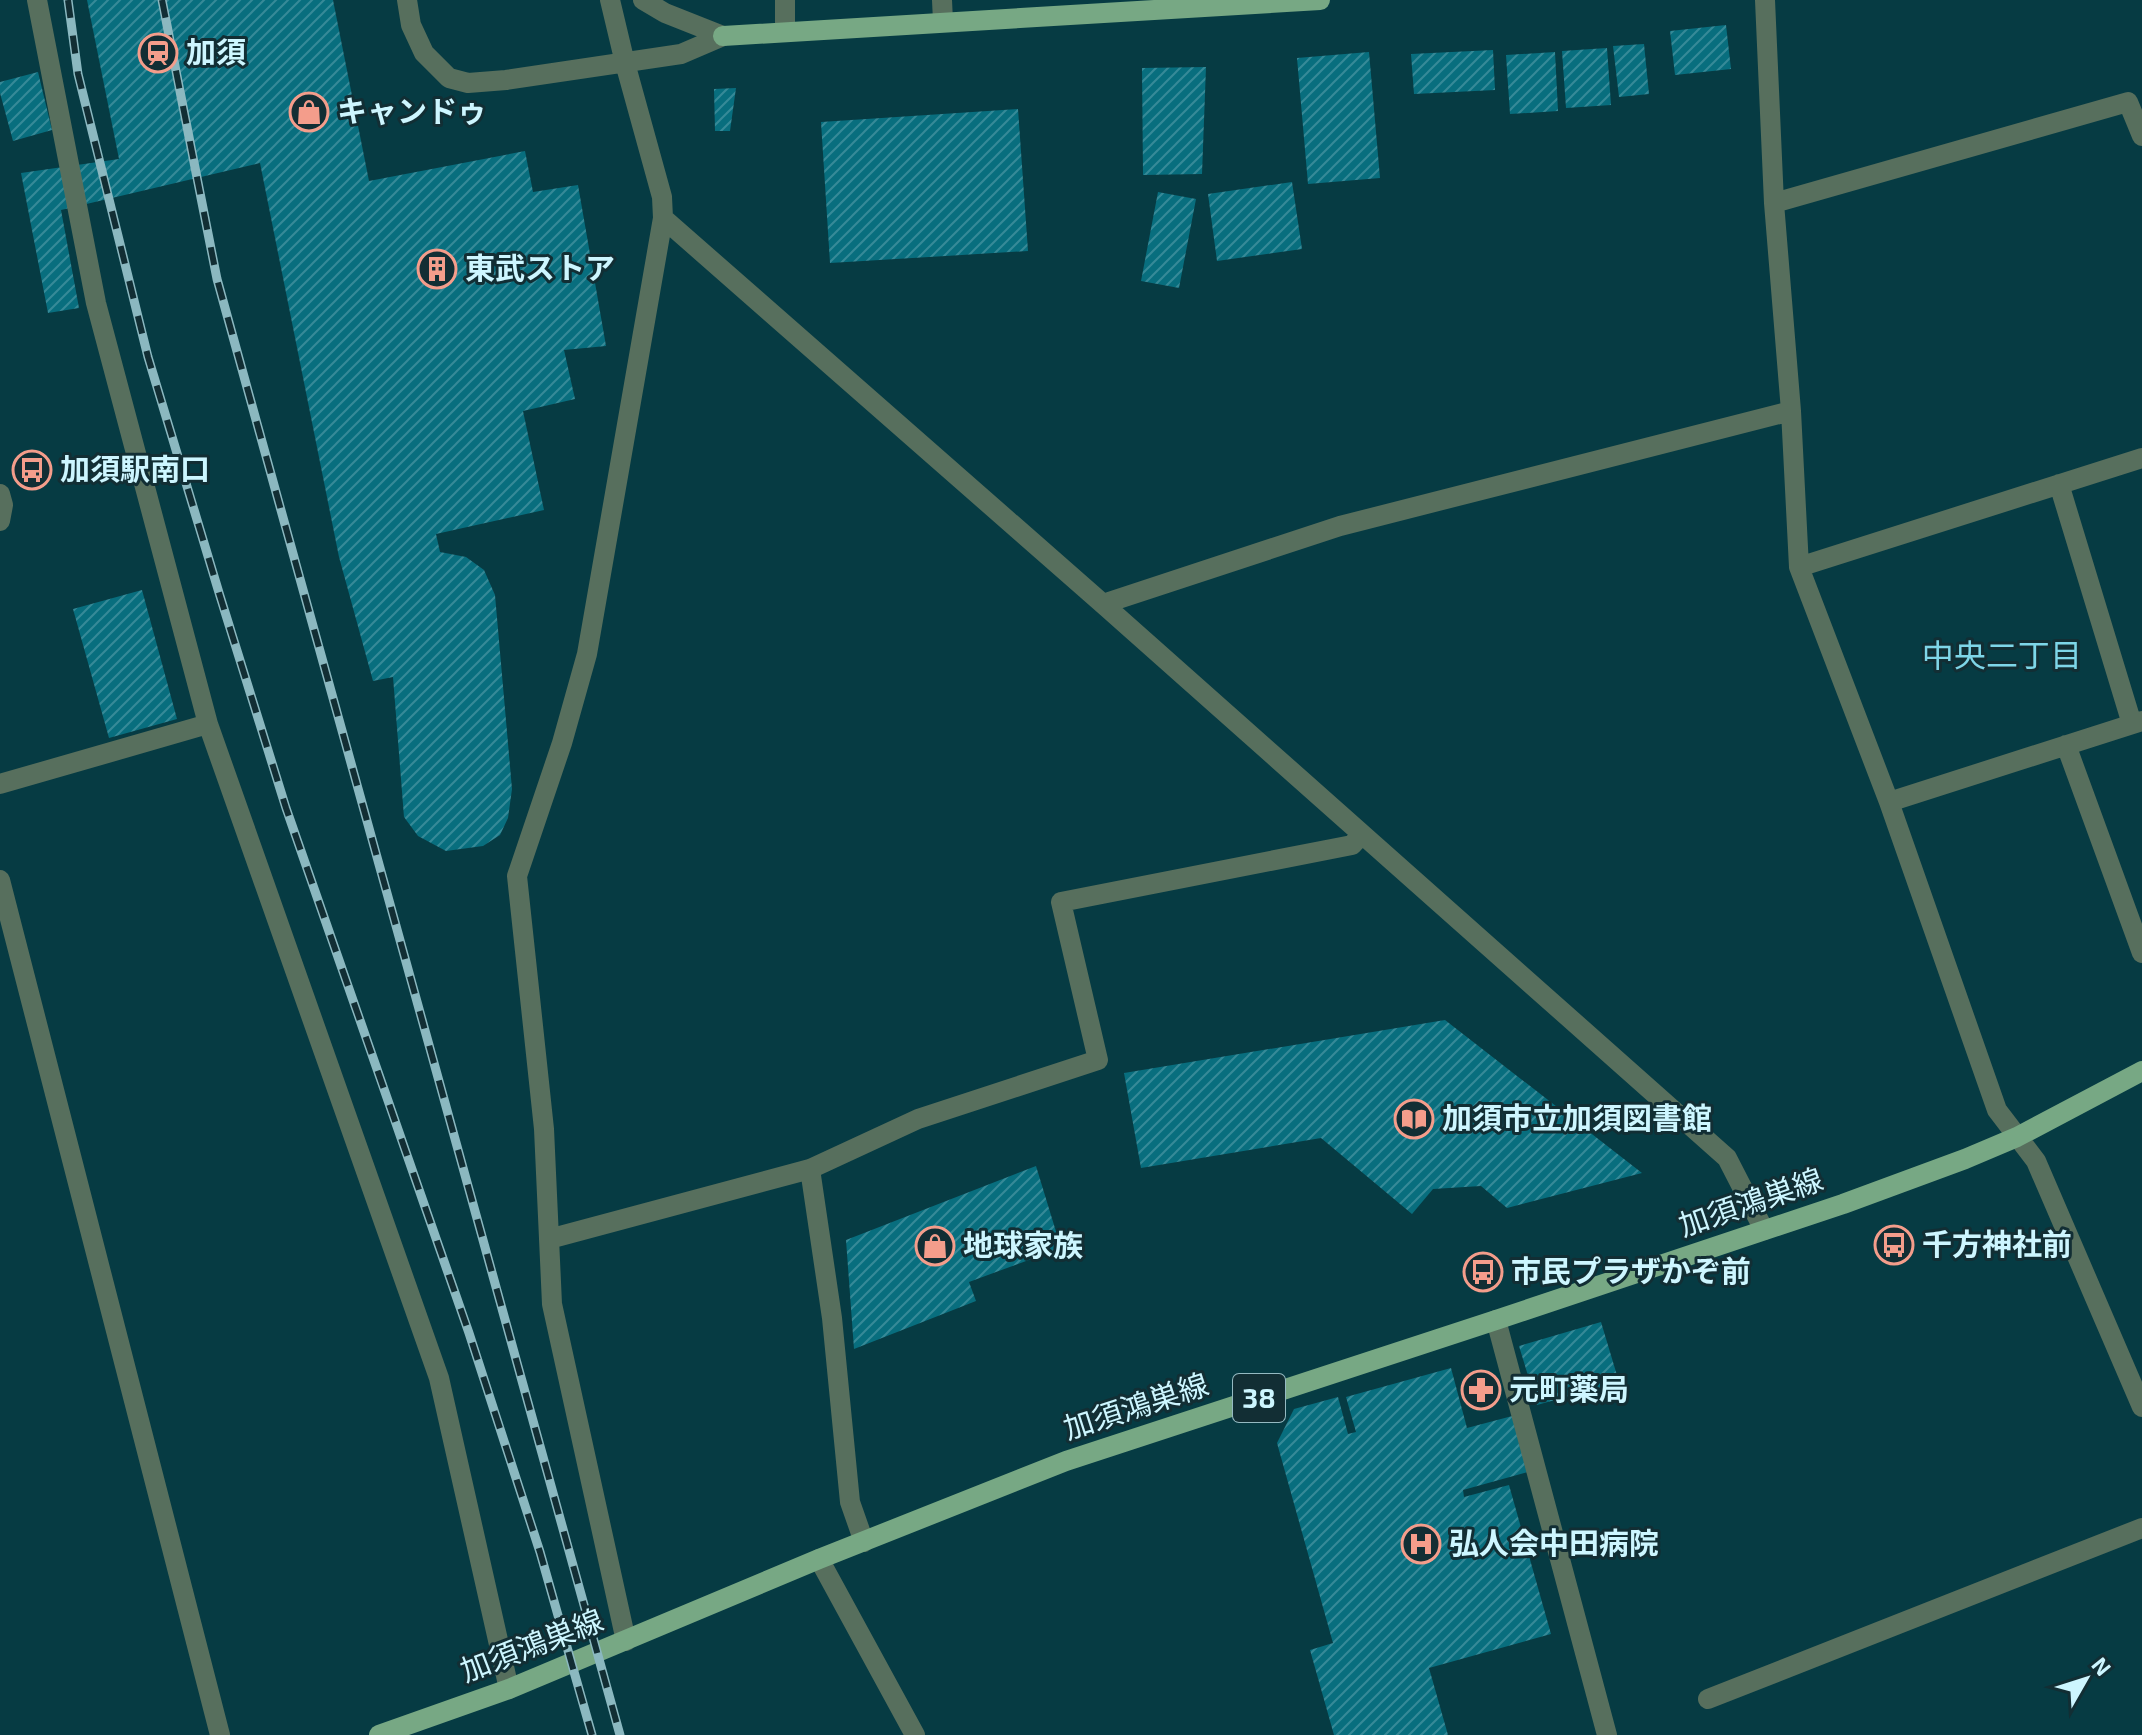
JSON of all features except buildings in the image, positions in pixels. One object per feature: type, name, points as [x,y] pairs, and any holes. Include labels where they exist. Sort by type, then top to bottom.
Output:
[{"type":"main road","points":[[723,36],[1320,0]]},
{"type":"main road","name":"加須鴻巣線","points":[[379,1735],[509,1689],[819,1559],[1066,1461],[1496,1320],[1951,1164],[2017,1137],[2142,1071]]},
{"type":"street","points":[[37,0],[96,303],[208,724],[439,1378],[509,1689]]},
{"type":"street","points":[[407,0],[411,25],[424,53],[449,78],[468,83],[681,54],[723,36]]},
{"type":"street","points":[[610,0],[662,197],[663,218],[587,654],[562,743],[517,876],[544,1129],[552,1304],[626,1641]]},
{"type":"street","points":[[643,0],[665,13],[723,36]]},
{"type":"street","points":[[785,0],[785,30]]},
{"type":"street","points":[[942,0],[943,21]]},
{"type":"street","points":[[1765,0],[1774,203],[1791,411],[1799,567],[1889,802],[1997,1110],[2036,1161],[2142,1407]]},
{"type":"street","points":[[1774,203],[2128,102],[2142,136]]},
{"type":"street","points":[[663,218],[1727,1158],[1764,1230]]},
{"type":"street","points":[[1103,604],[1340,526],[1791,411]]},
{"type":"street","points":[[1799,567],[2142,458]]},
{"type":"street","points":[[1889,802],[2137,722],[2059,484]]},
{"type":"street","points":[[0,494],[3,505],[0,521]]},
{"type":"street","points":[[0,784],[208,724]]},
{"type":"street","points":[[2066,745],[2142,953]]},
{"type":"street","points":[[549,1239],[810,1169],[918,1119],[1098,1060],[1061,902],[1352,845],[1362,834]]},
{"type":"street","points":[[0,880],[220,1735]]},
{"type":"street","points":[[810,1169],[832,1318],[850,1502],[864,1542]]},
{"type":"street","points":[[1496,1320],[1607,1735]]},
{"type":"street","points":[[1708,1699],[2142,1528]]},
{"type":"street","points":[[819,1559],[915,1735]]},
{"type":"railway","points":[[68,0],[78,74],[148,357],[220,596],[286,808],[469,1333],[540,1552],[592,1735]]},
{"type":"railway","points":[[162,0],[217,279],[620,1735]]},
{"type":"place","name":"加須","points":[[158,53]]},
{"type":"place","name":"キャンドゥ","points":[[309,112]]},
{"type":"place","name":"東武ストア","points":[[437,269]]},
{"type":"place","name":"加須駅南口","points":[[32,470]]},
{"type":"place","name":"加須市立加須図書館","points":[[1414,1119]]},
{"type":"place","name":"千方神社前","points":[[1894,1245]]},
{"type":"place","name":"地球家族","points":[[935,1246]]},
{"type":"place","name":"市民プラザかぞ前","points":[[1483,1272]]},
{"type":"place","name":"元町薬局","points":[[1481,1390]]},
{"type":"place","name":"弘人会中田病院","points":[[1421,1544]]},
{"type":"district","name":"中央二丁目","points":[[2002,656]]}]
